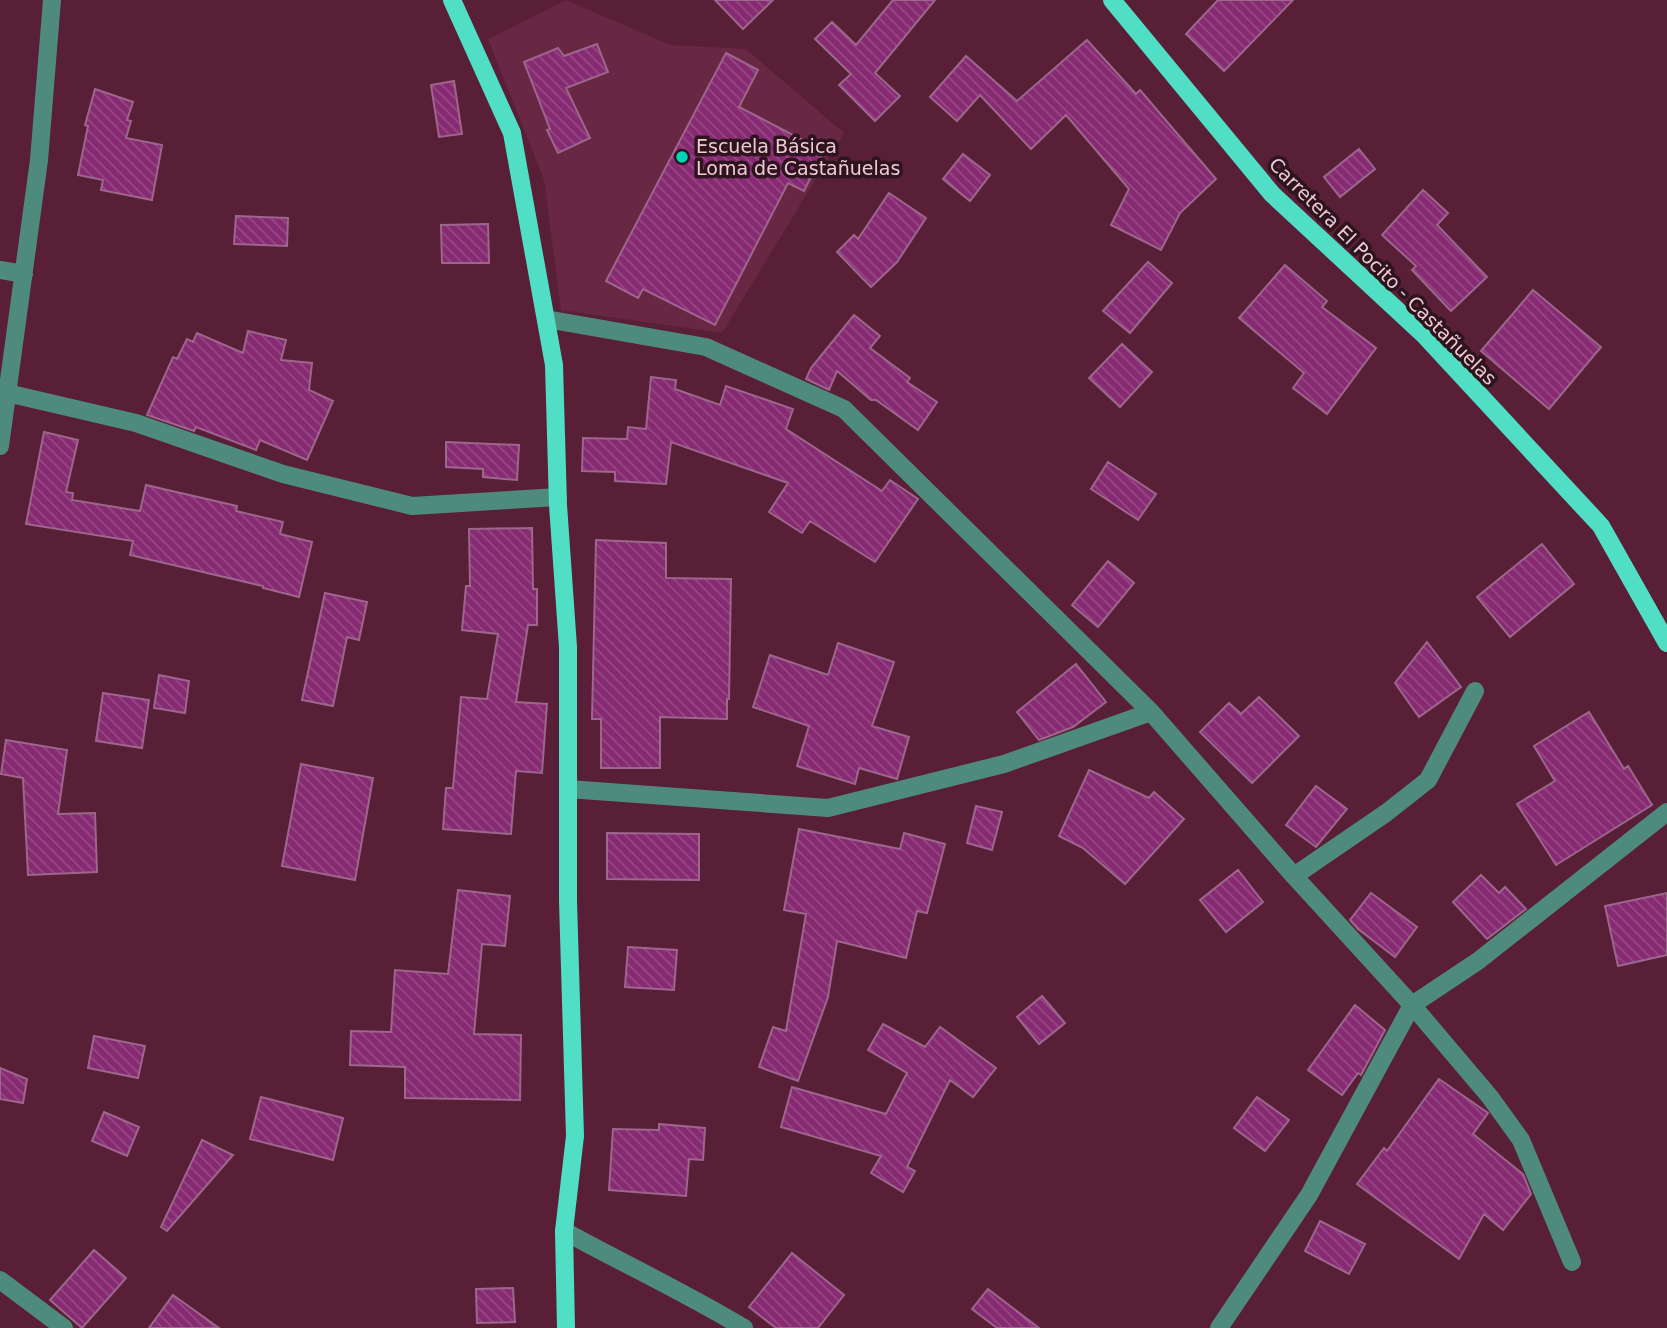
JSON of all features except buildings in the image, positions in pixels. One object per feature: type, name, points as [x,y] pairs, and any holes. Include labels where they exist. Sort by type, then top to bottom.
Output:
[{"type":"main road","points":[[452,0],[512,133],[554,365],[558,497],[568,648],[568,901],[575,1136],[564,1231],[566,1328]]},
{"type":"main road","name":"Carretera El Pocito - Castañuelas","points":[[1112,0],[1272,194],[1424,335],[1601,526],[1667,643]]},
{"type":"street","points":[[0,446],[39,160],[52,0]]},
{"type":"street","points":[[0,270],[24,274]]},
{"type":"street","points":[[546,319],[706,347],[844,410],[1151,712],[1294,876],[1412,1005],[1490,1097],[1521,1140],[1572,1262]]},
{"type":"street","points":[[7,393],[136,423],[283,474],[412,506],[558,497]]},
{"type":"street","points":[[1294,876],[1386,813],[1428,780],[1475,691]]},
{"type":"street","points":[[568,789],[828,808],[1004,764],[1151,712]]},
{"type":"street","points":[[1219,1328],[1309,1195],[1412,1005],[1478,961],[1667,811]]},
{"type":"street","points":[[564,1231],[744,1328]]},
{"type":"street","points":[[0,1280],[64,1328]]},
{"type":"shaded area","name":"Escuela Básica Loma de Castañuelas","points":[[566,0],[671,45],[746,49],[844,133],[722,333],[561,310],[544,180],[488,39]]},
{"type":"place","name":"Escuela Básica Loma de Castañuelas","points":[[682,157]]}]
